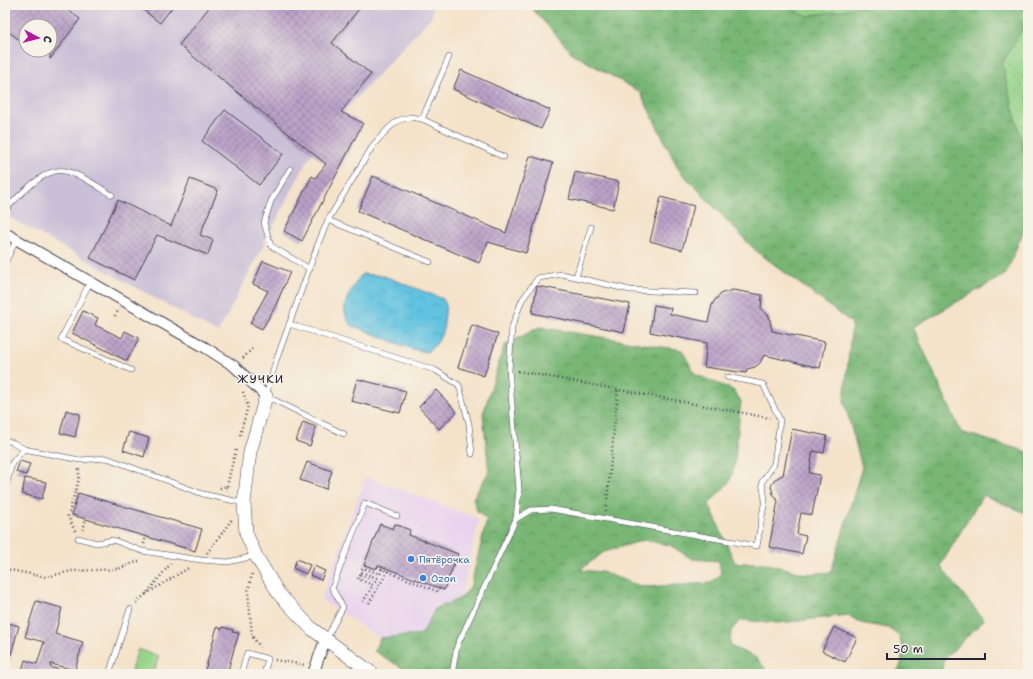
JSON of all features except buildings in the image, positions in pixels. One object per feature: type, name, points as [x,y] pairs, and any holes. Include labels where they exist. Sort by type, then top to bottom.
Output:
[{"type":"street","points":[[5,233],[211,351],[234,366],[266,396],[250,452],[244,503],[246,533],[256,556],[279,594],[312,629],[373,674]]},
{"type":"street","points":[[314,671],[325,640]]},
{"type":"lane","points":[[422,119],[449,57]]},
{"type":"lane","points":[[344,434],[266,396],[289,324],[328,220],[374,144],[388,128],[397,121],[410,117],[422,119],[504,157]]},
{"type":"lane","points":[[290,169],[271,201],[264,223],[271,246],[310,269]]},
{"type":"lane","points":[[5,210],[45,174],[63,170],[80,175],[112,195]]},
{"type":"lane","points":[[328,220],[430,262]]},
{"type":"lane","points":[[576,277],[591,227]]},
{"type":"lane","points":[[5,263],[16,240]]},
{"type":"lane","points":[[452,674],[457,646],[516,520],[519,489],[510,370],[512,327],[522,300],[538,278],[562,274],[630,290],[696,293]]},
{"type":"lane","points":[[90,282],[61,339],[131,370]]},
{"type":"lane","points":[[289,324],[435,370],[459,385],[469,424],[472,454]]},
{"type":"lane","points":[[516,520],[531,510],[551,509],[757,546],[765,499],[762,482],[774,464],[780,420],[763,384],[727,377]]},
{"type":"lane","points":[[5,440],[24,449],[80,460],[108,458],[203,494],[244,503]]},
{"type":"lane","points":[[5,490],[12,464],[24,449]]},
{"type":"lane","points":[[325,640],[343,607],[332,588],[364,503],[397,516]]},
{"type":"lane","points":[[78,538],[97,543],[113,540],[142,550],[176,557],[228,562],[256,556]]},
{"type":"lane","points":[[109,674],[130,609]]},
{"type":"lane","points":[[241,674],[247,653],[268,659],[264,674]]},
{"type":"path","points":[[510,370],[780,420]]},
{"type":"path","points":[[240,435],[248,406],[246,396],[241,386]]},
{"type":"path","points":[[606,519],[618,390]]},
{"type":"path","points":[[227,486],[238,442]]},
{"type":"path","points":[[78,538],[68,516],[79,479],[80,460]]},
{"type":"path","points":[[256,556],[248,591],[252,636],[268,659],[314,671]]},
{"type":"path","points":[[130,609],[146,594],[176,557]]},
{"type":"path","points":[[5,569],[46,577],[72,571],[118,569],[139,562]]},
{"type":"path","points":[[377,567],[439,592]]},
{"type":"path","points":[[363,602],[373,585],[358,579],[360,575],[375,581],[377,578],[362,572],[363,568],[380,574],[382,569]]},
{"type":"path","points":[[369,603],[388,571]]},
{"type":"shaded area","points":[[5,5],[433,5],[432,16],[346,109],[308,159],[218,333],[5,215]]},
{"type":"shaded area","points":[[366,477],[479,519],[461,598],[436,609],[422,634],[380,638],[321,600]]},
{"type":"green space","points":[[529,5],[785,5],[807,16],[870,5],[1023,5],[1022,30],[1002,64],[1028,166],[1028,219],[1006,274],[913,327],[961,432],[1028,452],[1028,514],[983,495],[940,566],[984,620],[943,660],[942,674],[895,674],[901,665],[903,649],[899,636],[888,628],[861,623],[848,615],[780,623],[740,620],[731,631],[730,646],[755,657],[765,668],[765,674],[412,674],[374,651],[380,638],[422,634],[435,609],[461,598],[470,588],[487,520],[477,511],[473,498],[489,472],[483,414],[504,346],[539,327],[682,350],[695,374],[733,390],[741,401],[734,468],[730,481],[709,504],[735,563],[764,563],[806,574],[831,572],[862,467],[844,401],[852,323],[755,250],[679,170],[640,92],[573,54]],"holes":[[[644,540],[670,545],[692,559],[719,561],[721,574],[711,583],[643,587],[602,572],[580,570],[604,552]]]},
{"type":"green space","points":[[785,5],[870,5],[807,16]]},
{"type":"green space","points":[[1023,5],[1028,5],[1028,159],[1026,159],[1002,64],[1022,30]]},
{"type":"green space","points":[[138,649],[159,656],[153,674],[142,674],[131,670]]},
{"type":"water","points":[[362,274],[384,276],[443,299],[446,305],[443,331],[437,343],[427,352],[412,349],[351,325],[347,319],[345,305],[350,292]]},
{"type":"place","name":"Пятёрочка","points":[[411,559]]},
{"type":"place","name":"Ozon","points":[[423,578]]},
{"type":"district","name":"ЖУЧКИ","points":[[261,379]]}]
